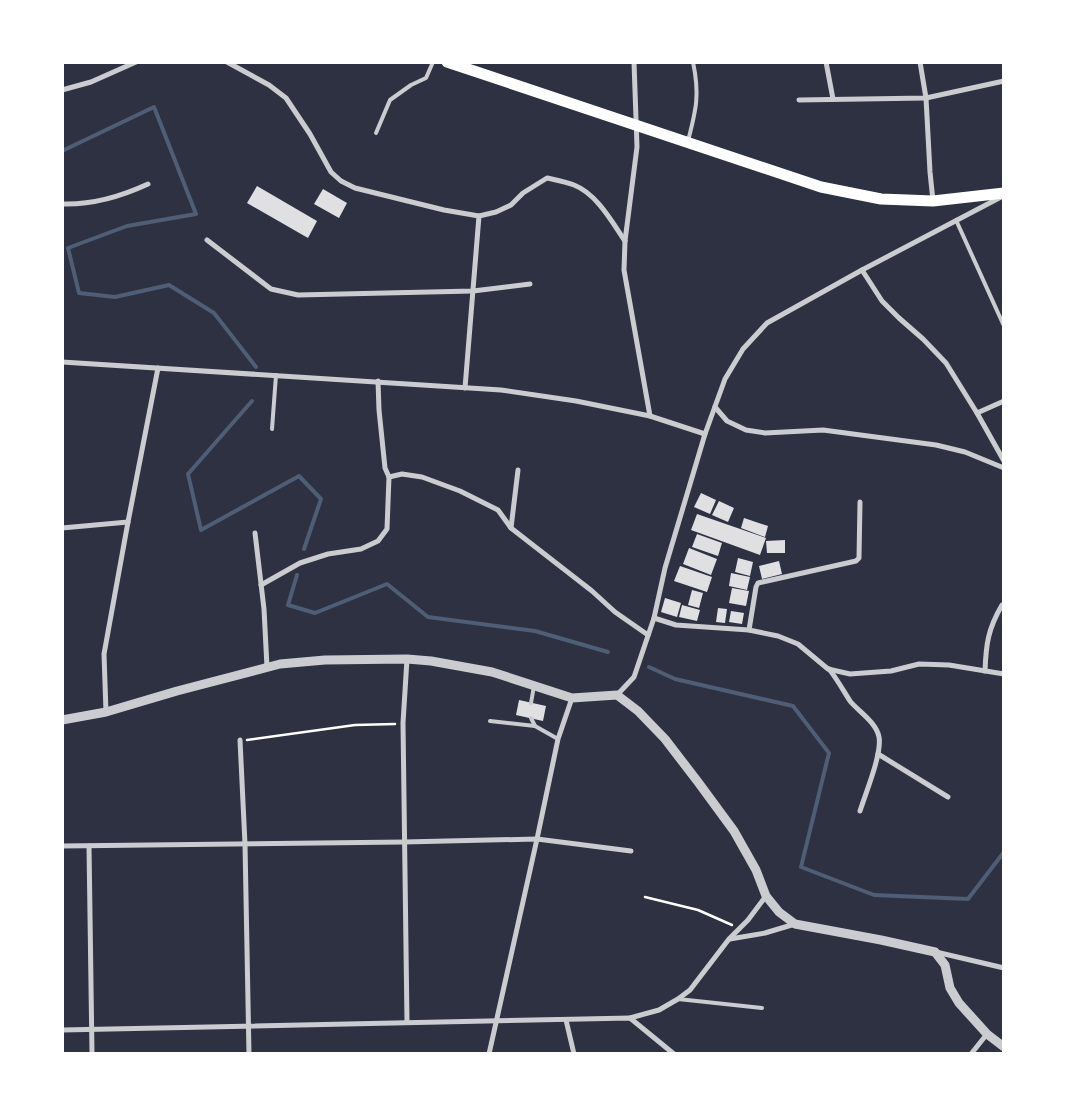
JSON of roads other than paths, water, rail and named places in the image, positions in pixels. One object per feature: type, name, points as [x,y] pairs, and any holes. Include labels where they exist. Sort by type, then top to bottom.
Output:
[{"type":"main road","points":[[446,62],[821,187],[881,199],[933,201],[1004,194]]},
{"type":"street","points":[[62,90],[91,82],[136,62]]},
{"type":"street","points":[[227,62],[269,85],[286,98],[310,134],[331,172],[341,181],[355,188],[444,210],[479,216],[496,212],[512,205],[523,193],[547,178],[573,184],[581,188],[609,218],[624,241]]},
{"type":"street","points":[[634,62],[637,147],[624,241],[624,270],[650,416]]},
{"type":"street","points":[[826,62],[833,99]]},
{"type":"street","points":[[920,62],[926,98],[933,201]]},
{"type":"street","points":[[799,100],[926,98],[1004,81]]},
{"type":"street","points":[[62,204],[83,204],[110,199],[148,184]]},
{"type":"street","points":[[617,695],[634,677],[654,618],[665,568],[705,434],[725,379],[743,349],[767,324],[862,270],[1004,194]]},
{"type":"street","points":[[465,388],[479,216]]},
{"type":"street","points":[[207,240],[271,289],[298,295],[473,291],[530,284]]},
{"type":"street","points":[[862,270],[882,301],[946,363],[1004,461]]},
{"type":"street","points":[[62,362],[501,390],[576,401],[650,416],[705,434]]},
{"type":"street","points":[[106,712],[104,654],[158,368]]},
{"type":"street","points":[[261,586],[300,563],[328,554],[360,549],[378,541],[387,529],[389,477],[385,468],[378,381]]},
{"type":"street","points":[[977,413],[1004,401]]},
{"type":"street","points":[[715,407],[727,421],[746,430],[765,433],[823,430],[936,445],[965,452],[1004,468]]},
{"type":"street","points":[[511,528],[518,470]]},
{"type":"street","points":[[389,477],[402,474],[422,477],[460,491],[498,510],[511,528],[592,591],[615,612],[648,635]]},
{"type":"street","points":[[749,630],[756,586],[758,584],[859,558],[860,502]]},
{"type":"street","points":[[62,528],[128,522]]},
{"type":"street","points":[[255,533],[267,667]]},
{"type":"street","points":[[985,672],[987,641],[994,619],[1002,605]]},
{"type":"street","points":[[654,618],[676,625],[749,630],[778,636],[798,644],[828,668],[850,700],[870,721],[879,736],[878,754],[860,811]]},
{"type":"street","points":[[62,720],[106,712],[280,664],[325,660],[407,659],[492,672],[572,698],[617,695],[638,711],[665,739],[734,832],[756,870],[766,896],[779,912],[795,924]]},
{"type":"street","points":[[407,659],[402,723],[407,1022]]},
{"type":"street","points":[[828,668],[850,674],[892,671],[920,664],[949,665],[1004,674]]},
{"type":"street","points":[[488,1054],[538,839],[558,739],[572,698]]},
{"type":"street","points":[[240,740],[245,844],[249,1054]]},
{"type":"street","points":[[878,754],[948,797]]},
{"type":"street","points":[[62,846],[538,839],[631,851]]},
{"type":"street","points":[[89,846],[92,1054]]},
{"type":"street","points":[[62,1030],[630,1018],[659,1010],[690,990],[729,939],[766,896]]},
{"type":"street","points":[[729,939],[795,924],[881,940],[1004,968]]},
{"type":"street","points":[[935,952],[945,965],[950,988],[959,1003],[987,1034],[1004,1047]]},
{"type":"street","points":[[630,1018],[674,1054]]},
{"type":"street","points":[[566,1020],[574,1054]]},
{"type":"street","points":[[972,1054],[987,1034]]},
{"type":"lane","points":[[376,133],[390,100],[411,85],[426,78],[433,62]]},
{"type":"lane","points":[[688,144],[698,103],[694,62]]},
{"type":"lane","points":[[956,220],[1004,326]]},
{"type":"lane","points":[[272,429],[276,375]]},
{"type":"lane","points":[[530,703],[534,686]]},
{"type":"lane","points":[[531,718],[535,726]]},
{"type":"lane","points":[[490,721],[535,726],[558,739]]},
{"type":"lane","points":[[678,999],[762,1008]]},
{"type":"waterway","points":[[62,151],[154,107],[196,214],[127,226],[68,248],[79,293],[115,297],[169,285],[214,313],[256,367]]},
{"type":"waterway","points":[[252,401],[188,474],[201,530],[299,476],[321,499],[304,549]]},
{"type":"waterway","points":[[297,575],[288,605],[315,613],[387,584],[428,617],[535,631],[608,652]]},
{"type":"waterway","points":[[649,667],[675,679],[793,706],[829,753],[801,867],[874,895],[968,899],[1004,852]]}]
